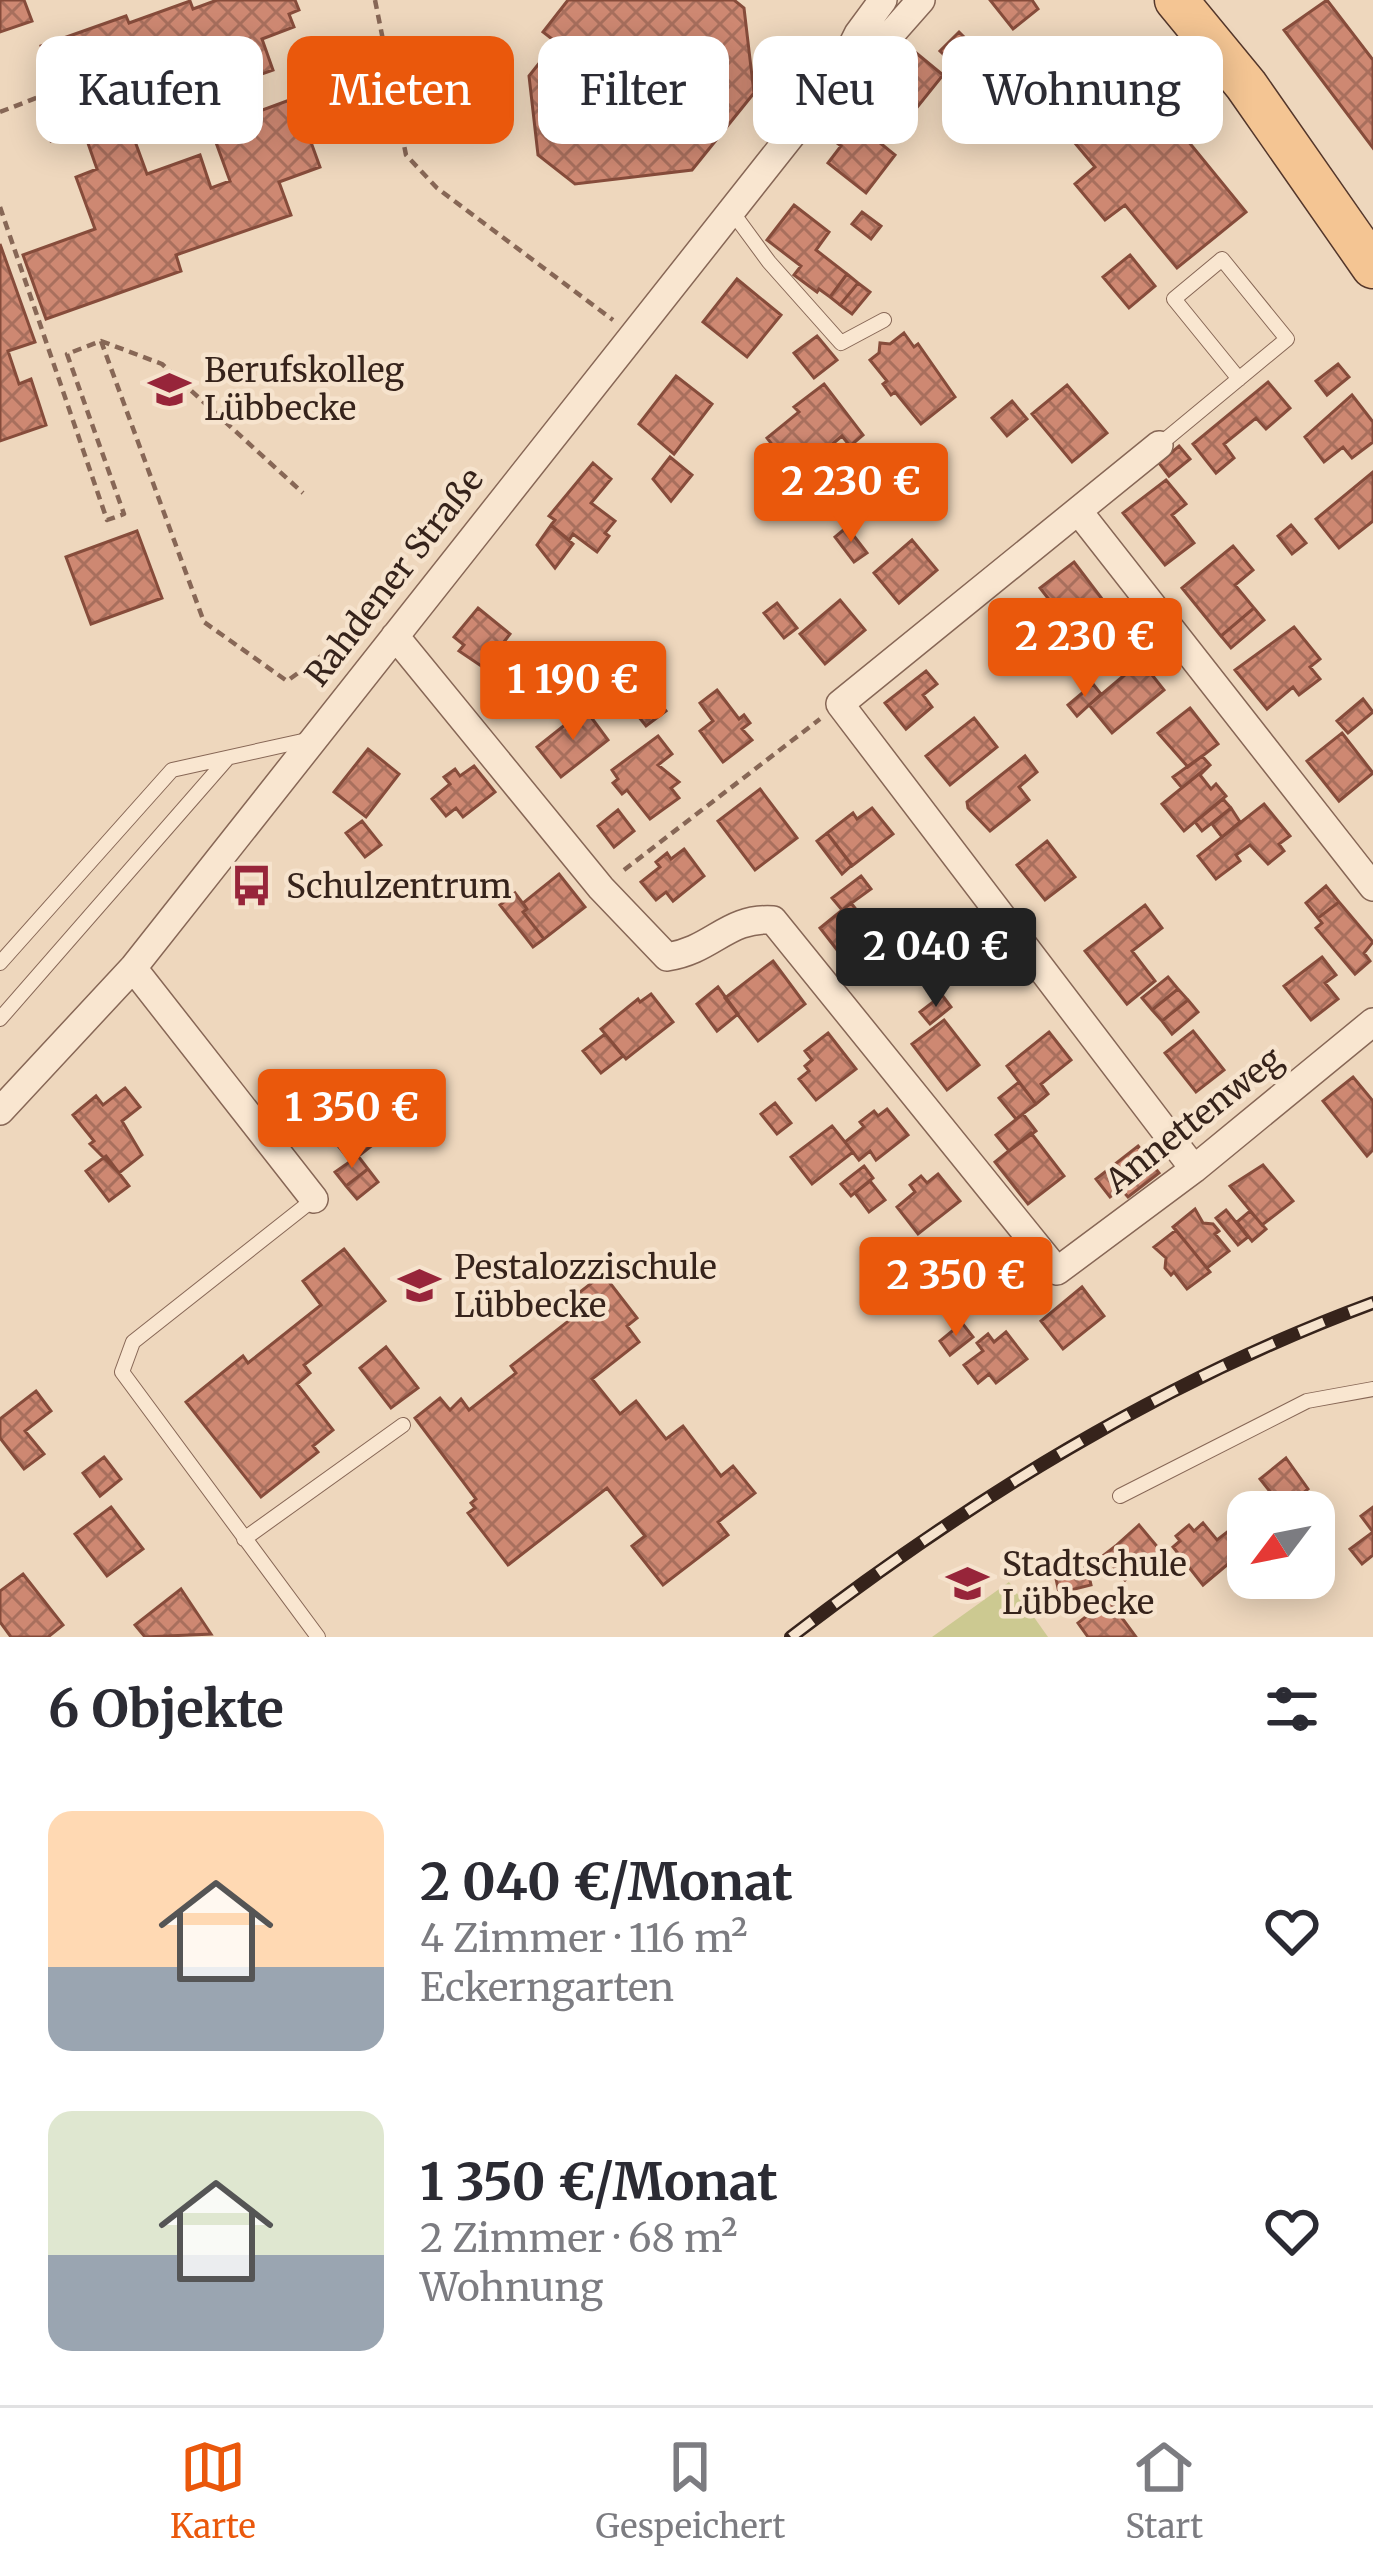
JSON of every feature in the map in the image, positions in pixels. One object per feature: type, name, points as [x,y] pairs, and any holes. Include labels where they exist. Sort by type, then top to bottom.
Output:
[{"type":"main road","points":[[1176,0],[1246,85],[1373,267]]},
{"type":"street","name":"Rahdener Straße","points":[[857,36],[883,0]]},
{"type":"street","name":"Rahdener Straße","points":[[889,36],[921,0]]},
{"type":"street","name":"Rahdener Straße","points":[[0,1111],[133,968],[783,144]]},
{"type":"street","points":[[1159,446],[840,704],[1194,1169]]},
{"type":"street","points":[[1079,512],[1373,887]]},
{"type":"street","points":[[395,636],[601,888]]},
{"type":"street","name":"Annettenweg","points":[[601,888],[667,958],[692,953],[746,918],[773,920],[1057,1271],[1194,1169],[1373,1022]]},
{"type":"street","points":[[133,968],[314,1199]]},
{"type":"lane","points":[[730,209],[769,262],[841,343],[884,320]]},
{"type":"lane","points":[[1159,446],[1239,379],[1287,338],[1222,259],[1174,299],[1239,379]]},
{"type":"lane","points":[[0,964],[172,770],[313,738]]},
{"type":"lane","points":[[0,1019],[227,759]]},
{"type":"lane","points":[[314,1199],[133,1342],[122,1372],[318,1637]]},
{"type":"lane","points":[[1120,1496],[1306,1401],[1373,1389]]},
{"type":"lane","points":[[244,1539],[403,1425]]},
{"type":"path","points":[[375,0],[406,155],[437,188],[631,335]]},
{"type":"path","points":[[0,112],[36,98]]},
{"type":"path","points":[[0,207],[107,520],[124,514],[67,354],[101,341],[162,364],[304,493]]},
{"type":"path","points":[[101,341],[204,622],[286,681],[327,652],[359,679]]},
{"type":"path","points":[[601,888],[840,704]]},
{"type":"shaded area","points":[[1009,1582],[1048,1637],[932,1637]]},
{"type":"building","points":[[0,0],[24,0],[32,21],[0,32]]},
{"type":"building","points":[[217,0],[295,0],[299,10],[289,14],[294,27],[263,39],[69,36],[126,16],[129,23],[190,1],[193,9]]},
{"type":"building","points":[[568,0],[734,0],[744,8],[753,94],[729,124],[729,36],[548,36],[543,32]]},
{"type":"building","points":[[990,0],[1032,0],[1038,9],[1013,29]]},
{"type":"building","points":[[1327,0],[1373,60],[1373,148],[1284,30]]},
{"type":"building","points":[[263,42],[273,70],[263,74]]},
{"type":"building","points":[[918,54],[942,76],[918,106]]},
{"type":"building","points":[[538,65],[538,144],[713,144],[692,170],[575,184],[538,155],[529,76]]},
{"type":"building","points":[[287,101],[287,144],[312,144],[320,167],[279,182],[291,215],[176,255],[181,271],[46,319],[23,255],[95,229],[76,177],[97,169],[88,144],[136,144],[147,174],[200,155],[211,188],[230,181],[216,144],[263,144],[263,110]]},
{"type":"building","points":[[881,144],[895,155],[866,193],[828,163],[841,146]]},
{"type":"building","points":[[1076,144],[1190,144],[1246,212],[1177,268],[1125,205],[1105,220],[1075,184],[1095,167]]},
{"type":"building","points":[[794,205],[829,232],[816,250],[847,274],[830,297],[794,275],[801,266],[767,240]]},
{"type":"building","points":[[862,212],[881,226],[871,239],[852,224]]},
{"type":"building","points":[[0,244],[35,342],[8,351],[19,384],[31,379],[46,425],[0,441]]},
{"type":"building","points":[[1130,255],[1155,286],[1129,308],[1103,277]]},
{"type":"building","points":[[847,274],[858,283],[840,305],[830,297]]},
{"type":"building","points":[[737,279],[781,315],[747,357],[703,322]]},
{"type":"building","points":[[858,283],[870,292],[852,314],[840,305]]},
{"type":"building","points":[[904,333],[914,347],[918,344],[955,397],[921,424],[895,392],[891,395],[883,384],[887,381],[870,360],[879,353],[880,343],[890,344]]},
{"type":"building","points":[[817,336],[837,360],[814,378],[794,353]]},
{"type":"building","points":[[1338,364],[1349,377],[1327,395],[1316,381]]},
{"type":"building","points":[[676,376],[712,404],[674,454],[639,424]]},
{"type":"building","points":[[1268,382],[1290,408],[1266,429],[1256,418],[1224,444],[1234,458],[1216,473],[1193,444]]},
{"type":"building","points":[[824,384],[863,435],[850,446],[842,436],[818,456],[825,465],[802,483],[767,438],[799,412],[794,407]]},
{"type":"building","points":[[1067,385],[1107,433],[1072,462],[1032,414]]},
{"type":"building","points":[[1352,395],[1373,422],[1373,442],[1352,458],[1343,447],[1324,462],[1305,437]]},
{"type":"building","points":[[1012,401],[1027,419],[1007,436],[992,418]]},
{"type":"building","points":[[1179,446],[1190,459],[1169,476],[1159,463]]},
{"type":"building","points":[[670,457],[692,475],[671,501],[653,479]]},
{"type":"building","points":[[593,463],[611,479],[591,503],[615,521],[597,552],[573,534],[569,540],[551,525],[555,520],[549,516]]},
{"type":"building","points":[[1373,472],[1373,521],[1339,548],[1316,519]]},
{"type":"building","points":[[1166,480],[1186,504],[1172,515],[1194,543],[1165,565],[1123,513]]},
{"type":"building","points":[[551,525],[573,544],[555,568],[537,545]]},
{"type":"building","points":[[1291,525],[1306,543],[1292,554],[1278,536]]},
{"type":"building","points":[[847,527],[867,553],[854,562],[835,537]]},
{"type":"building","points":[[137,531],[162,598],[91,624],[66,557]]},
{"type":"building","points":[[912,540],[937,570],[899,603],[874,573]]},
{"type":"building","points":[[1233,546],[1253,570],[1235,585],[1254,608],[1221,636],[1182,588]]},
{"type":"building","points":[[1074,562],[1112,612],[1079,638],[1040,588]]},
{"type":"building","points":[[840,600],[865,630],[825,664],[800,634]]},
{"type":"building","points":[[777,603],[797,628],[784,638],[764,613]]},
{"type":"building","points":[[478,608],[510,634],[500,647],[517,661],[502,680],[459,651],[464,645],[454,637]]},
{"type":"building","points":[[1254,608],[1264,620],[1231,648],[1221,636]]},
{"type":"building","points":[[1294,627],[1320,659],[1310,667],[1320,679],[1299,695],[1293,687],[1267,709],[1235,670]]},
{"type":"building","points":[[1092,628],[1104,642],[1079,661],[1062,639],[1073,630],[1079,638]]},
{"type":"building","points":[[1141,661],[1164,690],[1112,733],[1089,705]]},
{"type":"building","points":[[926,671],[937,684],[923,695],[932,707],[906,729],[885,703]]},
{"type":"building","points":[[533,672],[550,692],[532,708],[515,689]]},
{"type":"building","points":[[1093,684],[1101,694],[1077,716],[1068,705]]},
{"type":"building","points":[[650,690],[666,711],[646,726],[630,706]]},
{"type":"building","points":[[717,690],[739,719],[744,715],[750,723],[742,729],[752,740],[723,762],[700,731],[713,721],[700,703]]},
{"type":"building","points":[[1363,699],[1373,712],[1348,733],[1337,721]]},
{"type":"building","points":[[1190,708],[1218,744],[1188,767],[1158,733]]},
{"type":"building","points":[[585,709],[608,740],[561,777],[537,747]]},
{"type":"building","points":[[974,718],[997,747],[950,785],[926,756]]},
{"type":"building","points":[[1342,733],[1373,773],[1339,801],[1307,761]]},
{"type":"building","points":[[658,736],[672,754],[658,765],[679,782],[671,788],[679,798],[650,819],[627,790],[622,794],[613,783],[618,779],[612,770]]},
{"type":"building","points":[[368,749],[399,774],[366,817],[334,792]]},
{"type":"building","points":[[1025,756],[1037,772],[1019,787],[1029,800],[990,831],[967,802]]},
{"type":"building","points":[[1202,756],[1210,765],[1182,788],[1173,777]]},
{"type":"building","points":[[1210,765],[1200,775],[1211,789],[1216,784],[1226,796],[1184,831],[1162,804]]},
{"type":"building","points":[[474,766],[495,792],[463,817],[456,808],[446,816],[432,799],[450,784],[444,777],[455,769],[460,776]]},
{"type":"building","points":[[760,789],[797,838],[755,870],[718,821]]},
{"type":"building","points":[[1223,799],[1231,808],[1202,831],[1195,822]]},
{"type":"building","points":[[1264,804],[1290,836],[1279,844],[1284,851],[1268,864],[1250,845],[1236,855],[1240,861],[1216,879],[1198,856]]},
{"type":"building","points":[[872,808],[893,834],[852,866],[827,833],[853,813],[857,819]]},
{"type":"building","points":[[1231,808],[1240,822],[1222,837],[1212,824]]},
{"type":"building","points":[[618,810],[634,831],[614,847],[598,826]]},
{"type":"building","points":[[362,821],[381,845],[365,857],[346,833]]},
{"type":"building","points":[[827,833],[852,865],[842,874],[817,841]]},
{"type":"building","points":[[1047,841],[1075,877],[1045,900],[1017,865]]},
{"type":"building","points":[[684,849],[704,876],[673,901],[666,892],[656,900],[641,882],[660,867],[656,862],[667,853],[671,859]]},
{"type":"building","points":[[559,874],[585,907],[544,939],[523,912],[527,909],[523,903]]},
{"type":"building","points":[[861,876],[871,889],[842,910],[832,898]]},
{"type":"building","points":[[1326,886],[1339,902],[1318,918],[1306,903]]},
{"type":"building","points":[[515,893],[544,939],[533,947],[500,905]]},
{"type":"building","points":[[1339,902],[1373,942],[1364,953],[1370,961],[1355,974],[1316,928],[1322,923],[1318,918]]},
{"type":"building","points":[[851,903],[886,948],[855,973],[820,928]]},
{"type":"building","points":[[1145,905],[1162,928],[1132,951],[1155,981],[1127,1004],[1085,951]]},
{"type":"building","points":[[960,920],[981,947],[950,972],[944,963],[933,971],[919,953]]},
{"type":"building","points":[[1322,957],[1336,975],[1325,983],[1338,999],[1311,1020],[1284,986]]},
{"type":"building","points":[[773,961],[805,1004],[758,1041],[725,998]]},
{"type":"building","points":[[1168,977],[1178,989],[1152,1010],[1142,998]]},
{"type":"building","points":[[718,987],[738,1014],[717,1031],[697,1004]]},
{"type":"building","points":[[1178,989],[1188,1000],[1162,1021],[1152,1010]]},
{"type":"building","points":[[651,994],[673,1022],[626,1059],[601,1029]]},
{"type":"building","points":[[942,995],[951,1007],[930,1024],[920,1012]]},
{"type":"building","points":[[1188,1000],[1198,1012],[1172,1034],[1162,1021]]},
{"type":"building","points":[[944,1020],[979,1065],[947,1090],[912,1044]]},
{"type":"building","points":[[1193,1031],[1224,1070],[1196,1092],[1165,1053]]},
{"type":"building","points":[[1049,1032],[1071,1060],[1041,1084],[1048,1094],[1036,1104],[1007,1066]]},
{"type":"building","points":[[828,1033],[856,1069],[816,1100],[799,1079],[809,1071],[805,1066],[812,1060],[805,1051]]},
{"type":"building","points":[[605,1034],[623,1056],[601,1073],[583,1051]]},
{"type":"building","points":[[1353,1077],[1373,1101],[1373,1150],[1367,1156],[1323,1101]]},
{"type":"building","points":[[1019,1082],[1036,1104],[1016,1119],[999,1098]]},
{"type":"building","points":[[125,1088],[140,1107],[122,1121],[142,1155],[119,1173],[90,1144],[94,1141],[73,1115],[96,1096],[103,1105]]},
{"type":"building","points":[[370,1091],[383,1108],[374,1115],[388,1133],[351,1162],[323,1127]]},
{"type":"building","points":[[775,1103],[791,1123],[777,1134],[761,1114]]},
{"type":"building","points":[[887,1109],[908,1135],[876,1160],[870,1151],[859,1160],[845,1142],[864,1127],[860,1122],[874,1111],[878,1116]]},
{"type":"building","points":[[1023,1114],[1036,1131],[1009,1151],[996,1135]]},
{"type":"building","points":[[832,1126],[853,1152],[812,1184],[791,1157]]},
{"type":"building","points":[[1031,1133],[1064,1176],[1028,1204],[995,1162]]},
{"type":"building","points":[[1138,1146],[1159,1173],[1128,1197],[1121,1189],[1110,1197],[1096,1179]]},
{"type":"building","points":[[106,1156],[129,1186],[109,1201],[86,1171]]},
{"type":"building","points":[[358,1156],[368,1169],[346,1186],[335,1172]]},
{"type":"building","points":[[1263,1165],[1293,1201],[1262,1225],[1230,1186]]},
{"type":"building","points":[[864,1166],[873,1178],[851,1196],[841,1184]]},
{"type":"building","points":[[368,1169],[378,1182],[357,1199],[346,1186]]},
{"type":"building","points":[[938,1174],[960,1201],[918,1234],[897,1207],[915,1192],[910,1185],[921,1176],[927,1183]]},
{"type":"building","points":[[870,1181],[885,1200],[869,1212],[855,1193]]},
{"type":"building","points":[[1195,1209],[1203,1223],[1219,1231],[1215,1234],[1229,1251],[1207,1268],[1173,1227]]},
{"type":"building","points":[[1226,1210],[1248,1237],[1238,1245],[1216,1218]]},
{"type":"building","points":[[1250,1211],[1266,1229],[1252,1241],[1237,1222]]},
{"type":"building","points":[[1176,1230],[1210,1272],[1187,1289],[1165,1268],[1166,1258],[1154,1247]]},
{"type":"building","points":[[990,1240],[1011,1267],[969,1299],[948,1273],[966,1259],[961,1251],[973,1242],[979,1249]]},
{"type":"building","points":[[344,1249],[385,1301],[304,1365],[310,1373],[297,1384],[333,1430],[313,1446],[318,1452],[261,1497],[186,1402],[243,1356],[248,1363],[321,1305],[303,1281]]},
{"type":"building","points":[[935,1252],[945,1264],[919,1284],[910,1271]]},
{"type":"building","points":[[603,1274],[637,1318],[627,1326],[639,1342],[592,1379],[620,1414],[636,1401],[666,1439],[683,1426],[721,1476],[733,1466],[755,1493],[718,1522],[728,1535],[663,1585],[632,1546],[645,1536],[607,1488],[508,1565],[468,1513],[476,1499],[415,1418],[440,1398],[450,1410],[461,1399],[469,1410],[516,1373],[511,1366],[589,1305],[580,1292]]},
{"type":"building","points":[[1082,1287],[1104,1316],[1063,1349],[1041,1321]]},
{"type":"building","points":[[962,1323],[973,1337],[950,1355],[940,1341]]},
{"type":"building","points":[[1006,1332],[1027,1359],[996,1383],[989,1374],[978,1383],[964,1365],[983,1351],[977,1343],[988,1334],[994,1342]]},
{"type":"building","points":[[386,1347],[418,1388],[391,1408],[360,1368]]},
{"type":"building","points":[[36,1391],[51,1411],[25,1431],[44,1454],[24,1469],[0,1438],[0,1419]]},
{"type":"building","points":[[104,1457],[121,1479],[100,1496],[83,1473]]},
{"type":"building","points":[[1286,1458],[1308,1489],[1270,1491],[1260,1479]]},
{"type":"building","points":[[111,1507],[143,1549],[107,1576],[75,1534]]},
{"type":"building","points":[[1373,1507],[1373,1532],[1361,1516]]},
{"type":"building","points":[[1203,1523],[1217,1540],[1227,1532],[1227,1565],[1203,1585],[1173,1547],[1180,1541],[1176,1536],[1189,1525],[1194,1531]]},
{"type":"building","points":[[1139,1525],[1160,1550],[1138,1568],[1118,1544]]},
{"type":"building","points":[[1373,1532],[1373,1555],[1362,1564],[1350,1549]]},
{"type":"building","points":[[1118,1544],[1138,1568],[1125,1580],[1104,1555]]},
{"type":"building","points":[[1087,1567],[1091,1585],[1059,1593],[1055,1574]]},
{"type":"building","points":[[23,1574],[63,1625],[48,1637],[11,1637],[0,1622],[0,1591]]},
{"type":"building","points":[[181,1589],[211,1634],[145,1637],[135,1625]]},
{"type":"building","points":[[1108,1599],[1136,1637],[1088,1637],[1078,1623]]},
{"type":"railway","points":[[791,1637],[928,1538],[1070,1448],[1218,1369],[1373,1303]]},
{"type":"place","name":"Berufskolleg Lübbecke","points":[[170,389]]},
{"type":"place","name":"Schulzentrum","points":[[252,886]]},
{"type":"place","name":"Pestalozzischule Lübbecke","points":[[420,1286]]},
{"type":"place","name":"Stadtschule Lübbecke","points":[[968,1583]]}]
